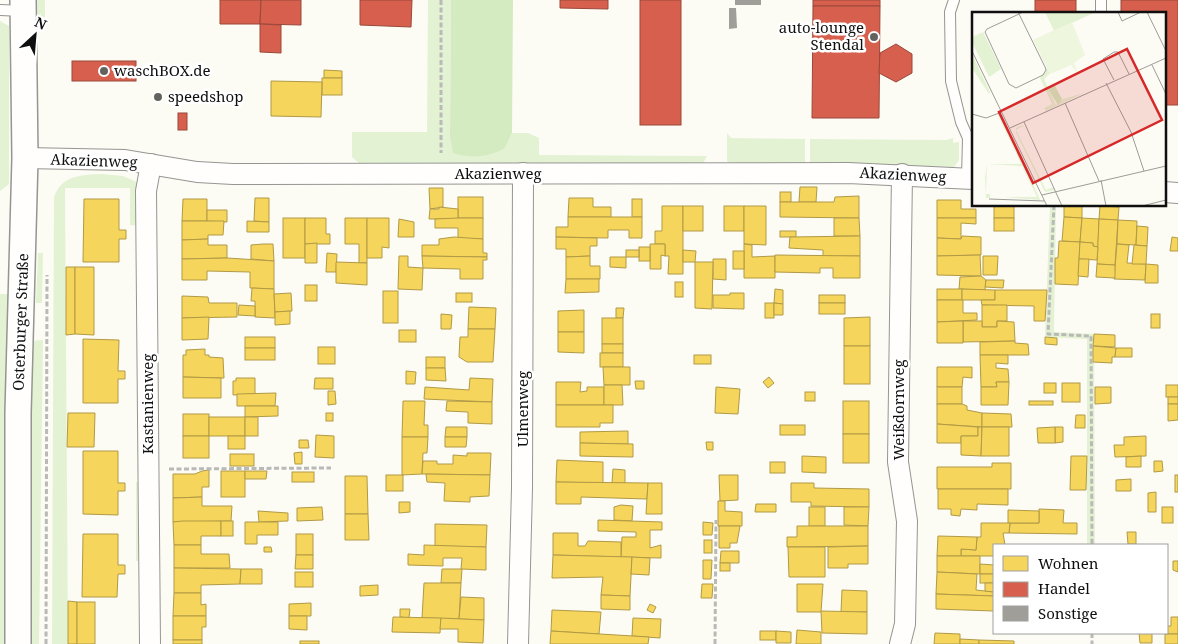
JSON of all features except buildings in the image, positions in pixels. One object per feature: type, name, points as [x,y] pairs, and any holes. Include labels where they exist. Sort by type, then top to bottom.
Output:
[{"type":"street","name":"Osterburger Straße","points":[[16,7],[25,158],[18,404],[18,644]]},
{"type":"street","name":"Akazienweg","points":[[25,158],[125,160],[197,172],[233,174],[902,174],[970,179]]},
{"type":"street","name":"Kastanienweg","points":[[150,644],[146,190],[151,164]]},
{"type":"street","name":"Ulmenweg","points":[[518,644],[522,488],[524,174]]},
{"type":"street","name":"Weißdornweg","points":[[900,644],[905,624],[906,521],[898,462],[902,174]]},
{"type":"lane","points":[[954,0],[950,12],[951,81],[961,122],[968,138],[970,179]]},
{"type":"path","points":[[441,0],[441,174]]},
{"type":"path","points":[[1054,206],[1048,334],[1091,336],[1092,544]]},
{"type":"path","points":[[46,644],[47,268]]},
{"type":"path","points":[[148,469],[331,468]]},
{"type":"path","points":[[715,644],[716,520]]},
{"type":"green space","points":[[37,0],[45,0],[45,27],[41,30],[38,29]]},
{"type":"green space","points":[[428,0],[451,0],[450,136],[505,148],[512,133],[528,133],[539,138],[539,155],[707,156],[702,165],[360,164],[352,157],[352,132],[427,132]]},
{"type":"green space","points":[[451,0],[513,0],[512,133],[505,148],[486,155],[466,156],[453,153],[450,136]]},
{"type":"green space","points":[[0,21],[9,26],[9,184],[0,191]]},
{"type":"green space","points":[[727,133],[731,138],[805,139],[805,164],[732,165],[727,161]]},
{"type":"green space","points":[[953,138],[953,143],[959,142],[959,160],[954,167],[810,163],[810,139],[947,140]]},
{"type":"green space","points":[[101,174],[123,176],[137,182],[137,216],[142,226],[130,225],[130,188],[65,188],[68,644],[52,644],[54,197],[57,190],[67,180],[79,176]]},
{"type":"green space","points":[[1050,206],[1056,206],[1054,332],[1094,334],[1095,544],[1087,544],[1087,339],[1045,337]]},
{"type":"green space","points":[[38,253],[43,253],[42,303],[36,303]]},
{"type":"green space","points":[[0,294],[8,294],[8,644],[0,644]]},
{"type":"green space","points":[[43,340],[39,644],[27,644],[29,393],[32,341]]},
{"type":"green space","points":[[136,482],[139,482],[139,561],[136,561]]},
{"type":"place","name":"auto-lounge Stendal","points":[[874,37]]},
{"type":"place","name":"waschBOX.de","points":[[104,71]]},
{"type":"place","name":"speedshop","points":[[158,97]]}]
